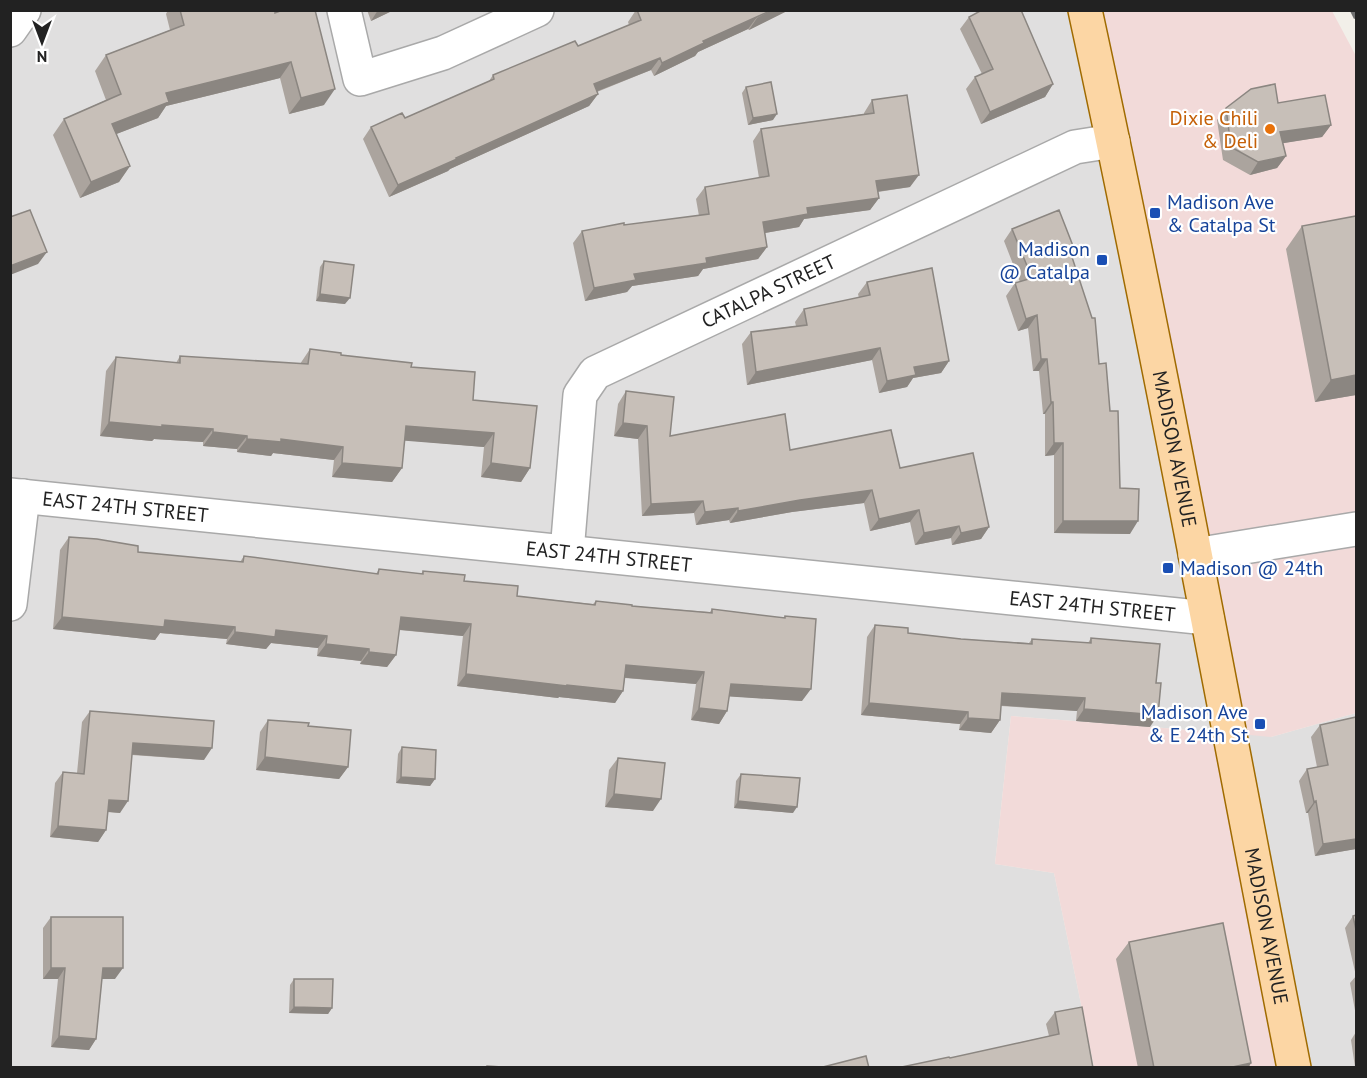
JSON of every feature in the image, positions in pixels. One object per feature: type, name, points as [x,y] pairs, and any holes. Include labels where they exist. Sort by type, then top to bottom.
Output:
[{"type":"main road","name":"MADISON AVENUE","points":[[1085,10],[1195,555],[1293,1068]]},
{"type":"street","points":[[10,30],[24,10]]},
{"type":"street","points":[[344,10],[360,79],[443,53],[537,10]]},
{"type":"street","name":"CATALPA STREET","points":[[567,552],[579,395],[595,373],[1074,147],[1113,141]]},
{"type":"street","points":[[10,604],[17,495]]},
{"type":"street","name":"EAST 24TH STREET","points":[[17,495],[1207,618]]},
{"type":"street","points":[[1195,555],[1356,529]]},
{"type":"shaded area","points":[[24,11],[1085,11],[1271,737],[1356,713],[1356,1067],[1294,1067],[1229,733],[1011,716],[995,864],[1054,873],[1094,1067],[11,1068],[10,30]]},
{"type":"shaded area","points":[[1085,11],[1332,11],[1356,56],[1356,713],[1271,737],[1229,733],[1294,1067],[1094,1067],[1054,873],[995,864],[1011,716],[1228,733]]},
{"type":"building","points":[[180,10],[275,10],[275,13],[283,10],[315,10],[335,89],[301,98],[291,62],[166,93],[169,102],[112,124],[130,166],[91,182],[64,119],[121,94],[106,55],[184,25]]},
{"type":"building","points":[[637,10],[772,10],[703,41],[704,43],[662,63],[660,58],[594,84],[598,94],[398,185],[371,127],[402,113],[405,118],[494,79],[493,75],[575,41],[578,46],[641,20]]},
{"type":"building","points":[[982,10],[1021,10],[1053,84],[990,112],[975,77],[993,69],[969,17]]},
{"type":"building","points":[[771,82],[777,114],[753,118],[746,87]]},
{"type":"building","name":"Dixie Chili & Deli","points":[[1275,84],[1278,103],[1325,95],[1331,125],[1280,132],[1286,156],[1258,162],[1231,147],[1226,108],[1251,89]]},
{"type":"building","points":[[907,95],[919,175],[876,181],[879,198],[807,208],[808,214],[763,222],[767,247],[706,258],[707,263],[634,274],[636,280],[594,288],[582,231],[624,223],[624,225],[709,214],[705,187],[769,176],[761,129],[874,113],[872,100]]},
{"type":"building","points":[[30,210],[47,252],[10,266],[10,217]]},
{"type":"building","points":[[1059,210],[1073,246],[1069,248],[1092,318],[1095,318],[1099,364],[1106,363],[1110,411],[1118,411],[1120,488],[1139,489],[1138,521],[1063,521],[1063,443],[1054,443],[1053,402],[1051,402],[1047,359],[1041,359],[1037,315],[1026,319],[1015,283],[1032,278],[1012,229]]},
{"type":"building","points":[[1356,216],[1356,375],[1331,380],[1302,226]]},
{"type":"building","points":[[324,261],[354,265],[350,298],[320,294]]},
{"type":"building","points":[[932,268],[949,361],[914,367],[916,375],[887,381],[880,348],[756,372],[751,332],[807,325],[804,309],[870,295],[867,282]]},
{"type":"building","points":[[310,349],[412,363],[411,367],[475,372],[473,400],[537,406],[530,468],[491,463],[494,433],[406,426],[402,468],[342,463],[343,447],[281,439],[281,442],[247,439],[247,436],[213,432],[213,429],[109,422],[116,357],[180,363],[180,356],[308,364]]},
{"type":"building","points":[[626,391],[674,397],[670,436],[785,414],[790,450],[891,430],[900,468],[973,453],[989,527],[961,533],[959,526],[924,533],[919,510],[879,519],[872,490],[738,511],[738,508],[705,512],[703,501],[651,504],[647,426],[623,423]]},
{"type":"building","points":[[69,537],[138,546],[138,552],[243,562],[244,556],[378,574],[379,569],[423,574],[423,571],[465,575],[464,581],[518,586],[517,596],[595,605],[596,601],[712,613],[712,609],[785,618],[785,616],[816,619],[811,689],[731,684],[727,711],[699,708],[704,672],[626,665],[623,691],[466,674],[471,624],[401,617],[396,655],[326,644],[327,636],[276,630],[275,637],[235,632],[235,627],[165,620],[164,627],[62,617]]},
{"type":"building","points":[[875,625],[908,628],[908,633],[1032,644],[1032,639],[1091,643],[1091,638],[1160,644],[1156,683],[1161,683],[1158,715],[1084,709],[1085,698],[1002,693],[1000,720],[968,718],[968,712],[869,703]]},
{"type":"building","points":[[90,711],[214,721],[212,748],[133,743],[128,801],[109,800],[106,830],[58,826],[63,772],[84,774]]},
{"type":"building","points":[[1356,717],[1356,839],[1323,844],[1316,801],[1314,802],[1307,769],[1328,765],[1320,725]]},
{"type":"building","points":[[268,720],[309,723],[308,726],[351,730],[348,767],[265,757]]},
{"type":"building","points":[[402,747],[436,750],[435,779],[401,777]]},
{"type":"building","points":[[618,758],[665,763],[661,799],[614,794]]},
{"type":"building","points":[[741,774],[800,778],[797,807],[738,801]]},
{"type":"building","points":[[51,917],[123,917],[123,968],[103,968],[96,1039],[59,1036],[65,968],[51,968]]},
{"type":"building","points":[[1223,923],[1251,1063],[1228,1068],[1154,1068],[1129,942]]},
{"type":"building","points":[[294,979],[333,979],[332,1008],[294,1007]]},
{"type":"building","points":[[1082,1007],[1093,1068],[897,1068],[1059,1034],[1055,1012]]},
{"type":"building","points":[[866,1056],[869,1068],[819,1068]]},
{"type":"building","points":[[487,1066],[516,1068],[487,1068]]},
{"type":"railway","points":[[1352,10],[1356,18]]},
{"type":"place","name":"Dixie Chili & Deli","points":[[1270,129]]},
{"type":"place","name":"Madison Ave & Catalpa St","points":[[1155,213]]},
{"type":"place","name":"Madison @ Catalpa","points":[[1102,260]]},
{"type":"place","name":"Madison @ 24th","points":[[1168,568]]},
{"type":"place","name":"Madison Ave & E 24th St","points":[[1260,724]]}]
